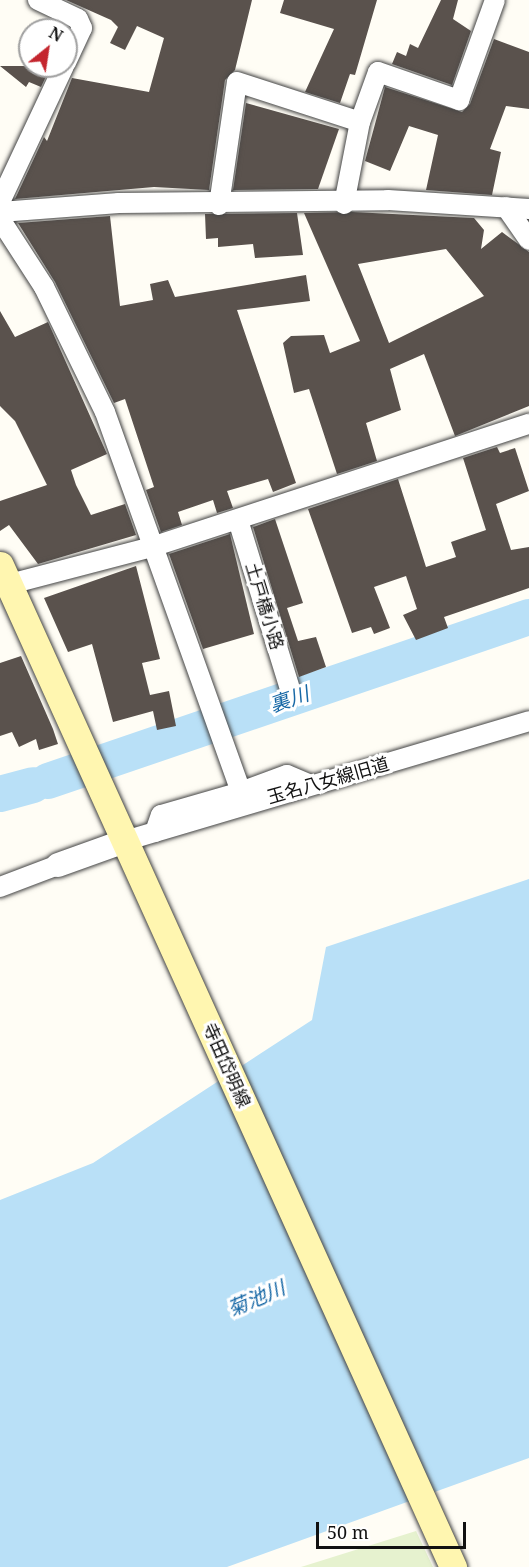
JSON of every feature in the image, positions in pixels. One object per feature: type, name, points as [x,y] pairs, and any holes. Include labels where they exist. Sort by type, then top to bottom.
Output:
[{"type":"main road","name":"寺田岱明線","points":[[3,579],[79,731],[112,810],[128,840],[453,1567]]},
{"type":"street","points":[[38,0],[76,18]]},
{"type":"street","points":[[344,204],[360,122],[378,72],[459,100],[495,0]]},
{"type":"street","points":[[78,19],[82,28],[78,36]]},
{"type":"street","points":[[0,202],[58,78]]},
{"type":"street","points":[[219,205],[237,82],[360,122]]},
{"type":"street","points":[[0,212],[119,203],[344,204],[388,200],[529,209]]},
{"type":"street","points":[[506,207],[529,240]]},
{"type":"street","points":[[0,219],[44,287],[105,412],[241,792]]},
{"type":"street","points":[[3,579],[152,547],[529,424]]},
{"type":"street","name":"土戸橋小路","points":[[238,520],[291,692]]},
{"type":"street","name":"玉名八女線旧道","points":[[128,840],[529,721]]},
{"type":"street","points":[[155,832],[161,815],[241,792],[287,775],[310,785]]},
{"type":"street","points":[[0,887],[28,879],[58,865],[128,840]]},
{"type":"street","points":[[0,878],[28,879]]},
{"type":"green space","points":[[416,1531],[433,1567],[301,1567]]},
{"type":"water","name":"菊池川","points":[[529,879],[529,1458],[227,1567],[0,1567],[0,1200],[93,1163],[312,1020],[326,947]]},
{"type":"building","points":[[66,0],[252,0],[235,70],[225,80],[209,190],[154,187],[15,199],[44,137],[47,141],[72,78],[149,92],[164,38],[137,26],[125,50],[110,43],[118,27],[111,20]]},
{"type":"building","points":[[284,0],[377,0],[355,75],[350,74],[340,103],[305,92],[334,29],[280,13]]},
{"type":"building","points":[[441,0],[458,0],[453,19],[471,31],[452,85],[392,64],[397,52],[406,56],[410,44],[418,48]]},
{"type":"building","points":[[494,39],[529,52],[529,109],[506,106],[490,149],[501,152],[492,195],[426,190],[438,135],[409,126],[390,171],[365,161],[385,87],[462,112],[470,104]]},
{"type":"building","points":[[0,66],[18,66],[18,78],[45,78],[41,87],[29,82],[26,87]]},
{"type":"building","points":[[246,103],[339,129],[318,189],[233,190]]},
{"type":"building","points":[[352,212],[474,218],[484,230],[481,249],[502,232],[529,252],[529,406],[455,436],[424,354],[390,369],[401,410],[366,423],[377,461],[337,474],[309,389],[294,393],[283,343],[291,336],[324,335],[330,353],[360,341],[304,213]],"holes":[[[446,249],[484,296],[389,343],[358,264]]]},
{"type":"building","points":[[297,213],[303,255],[255,258],[253,244],[218,247],[218,238],[206,239],[205,214]]},
{"type":"building","points":[[110,216],[120,306],[153,300],[150,284],[168,280],[175,297],[306,275],[310,301],[237,310],[296,483],[273,492],[268,479],[227,491],[233,508],[217,513],[213,500],[178,512],[182,525],[161,532],[146,490],[154,487],[125,399],[114,403],[55,282],[18,223]]},
{"type":"building","points":[[0,311],[15,337],[48,322],[107,454],[71,470],[76,485],[91,515],[125,504],[136,535],[38,564],[9,525],[0,531],[0,501],[47,485],[15,421],[0,406]]},
{"type":"building","points":[[497,447],[500,453],[515,448],[529,491],[496,504],[511,550],[529,547],[529,588],[444,617],[448,628],[416,640],[403,615],[417,609],[406,576],[374,587],[390,628],[374,634],[371,627],[352,633],[308,509],[398,479],[426,567],[456,557],[451,542],[486,530],[463,458]]},
{"type":"building","points":[[275,519],[303,603],[287,608],[298,641],[316,637],[326,667],[299,677],[253,527]]},
{"type":"building","points":[[230,534],[254,634],[203,649],[169,554]]},
{"type":"building","points":[[136,566],[160,659],[142,663],[150,695],[169,691],[176,726],[157,730],[153,711],[113,722],[92,644],[68,652],[44,598]]},
{"type":"building","points":[[21,656],[58,744],[39,750],[36,739],[19,747],[12,732],[0,736],[0,663]]},
{"type":"waterway","name":"裏川","points":[[48,781],[529,617]]},
{"type":"waterway","name":"裏川","points":[[0,794],[33,785]]}]
